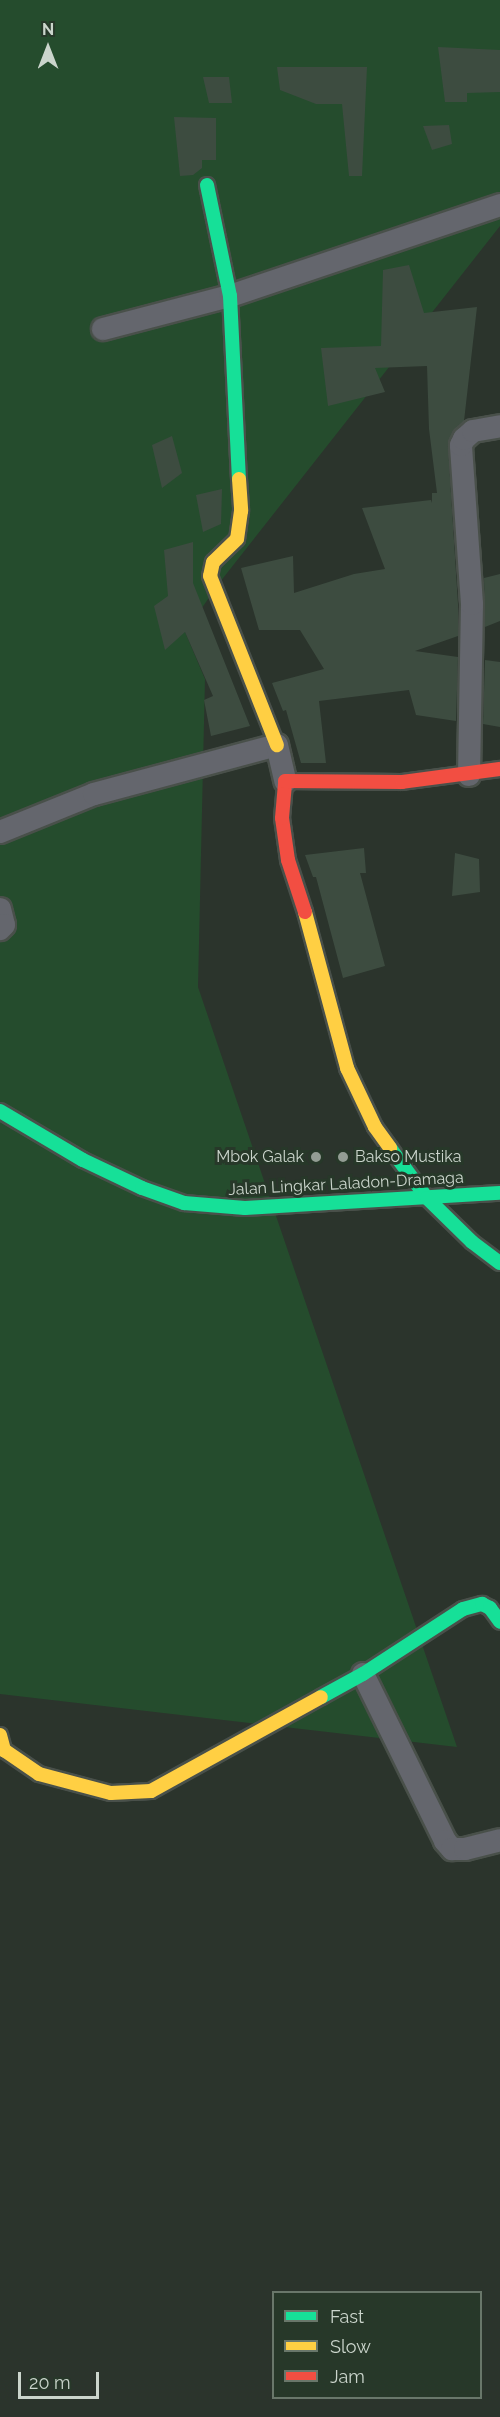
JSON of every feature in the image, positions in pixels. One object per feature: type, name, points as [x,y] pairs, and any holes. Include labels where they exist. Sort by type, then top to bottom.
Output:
[{"type":"street","points":[[207,185],[230,296],[240,522],[237,539],[213,562],[210,576],[277,745],[285,781],[282,818],[284,845],[312,932],[347,1068],[375,1127],[427,1198],[472,1242],[500,1263]]},
{"type":"street","points":[[104,329],[230,296],[500,205]]},
{"type":"street","points":[[470,775],[472,604],[461,445],[473,431],[500,426]]},
{"type":"street","points":[[0,832],[94,794],[277,745]]},
{"type":"street","points":[[285,781],[402,782],[470,775],[500,769]]},
{"type":"street","points":[[0,909],[4,925],[0,928]]},
{"type":"street","name":"Jalan Lingkar Laladon-Dramaga","points":[[0,1111],[83,1160],[142,1188],[184,1203],[246,1208],[500,1193]]},
{"type":"street","points":[[0,1735],[4,1750],[39,1774],[111,1793],[151,1791],[363,1674],[463,1609],[491,1598],[490,1608],[500,1622]]},
{"type":"street","points":[[363,1674],[445,1840],[452,1849],[465,1849],[500,1840]]},
{"type":"green space","points":[[0,0],[500,0],[500,226],[220,582],[185,632],[205,679],[198,987],[457,1747],[0,1694]]},
{"type":"building","points":[[438,47],[500,50],[500,92],[467,93],[467,102],[445,102]]},
{"type":"building","points":[[277,67],[367,67],[362,176],[349,176],[342,104],[316,104],[280,90]]},
{"type":"building","points":[[203,77],[229,77],[232,103],[209,103]]},
{"type":"building","points":[[174,117],[216,118],[216,160],[202,160],[202,168],[193,175],[180,176]]},
{"type":"building","points":[[449,125],[452,144],[432,150],[423,126]]},
{"type":"building","points":[[409,265],[424,313],[477,307],[464,421],[452,433],[448,446],[458,636],[415,651],[458,657],[456,721],[416,715],[409,690],[319,701],[326,763],[301,763],[286,710],[283,711],[272,683],[324,669],[300,630],[259,630],[241,568],[293,556],[294,593],[354,574],[385,569],[362,508],[431,500],[432,503],[432,493],[437,493],[429,429],[427,366],[375,368],[385,392],[328,406],[321,348],[381,346],[383,270]]},
{"type":"building","points":[[172,436],[182,473],[162,488],[152,445]]},
{"type":"building","points":[[222,489],[221,524],[203,532],[196,495]]},
{"type":"building","points":[[193,542],[193,583],[250,726],[211,736],[204,700],[213,696],[185,632],[165,650],[154,606],[168,596],[164,550]]},
{"type":"building","points":[[500,574],[500,621],[485,627],[484,578]]},
{"type":"building","points":[[485,660],[500,662],[500,727],[483,724]]},
{"type":"building","points":[[364,848],[366,873],[360,873],[385,966],[343,978],[316,877],[313,877],[305,855]]},
{"type":"building","points":[[455,853],[479,859],[480,892],[452,896]]},
{"type":"traffic: fast","points":[[207,185],[230,296],[239,479]]},
{"type":"traffic: fast","points":[[0,1111],[83,1160],[142,1188],[184,1203],[245,1208],[500,1193]]},
{"type":"traffic: fast","points":[[390,1148],[427,1198],[472,1242],[500,1263]]},
{"type":"traffic: fast","points":[[321,1697],[363,1674],[463,1609],[482,1604],[490,1608],[500,1622]]},
{"type":"traffic: slow","points":[[239,479],[241,511],[237,539],[213,562],[210,576],[277,745]]},
{"type":"traffic: slow","points":[[305,912],[347,1068],[375,1127],[390,1148]]},
{"type":"traffic: slow","points":[[0,1735],[4,1750],[39,1774],[111,1793],[151,1791],[321,1697]]},
{"type":"traffic: jam","points":[[305,912],[288,860],[282,818],[285,781],[402,782],[500,769]]},
{"type":"place","name":"Mbok Galak","points":[[316,1157]]},
{"type":"place","name":"Bakso Mustika","points":[[343,1157]]}]
